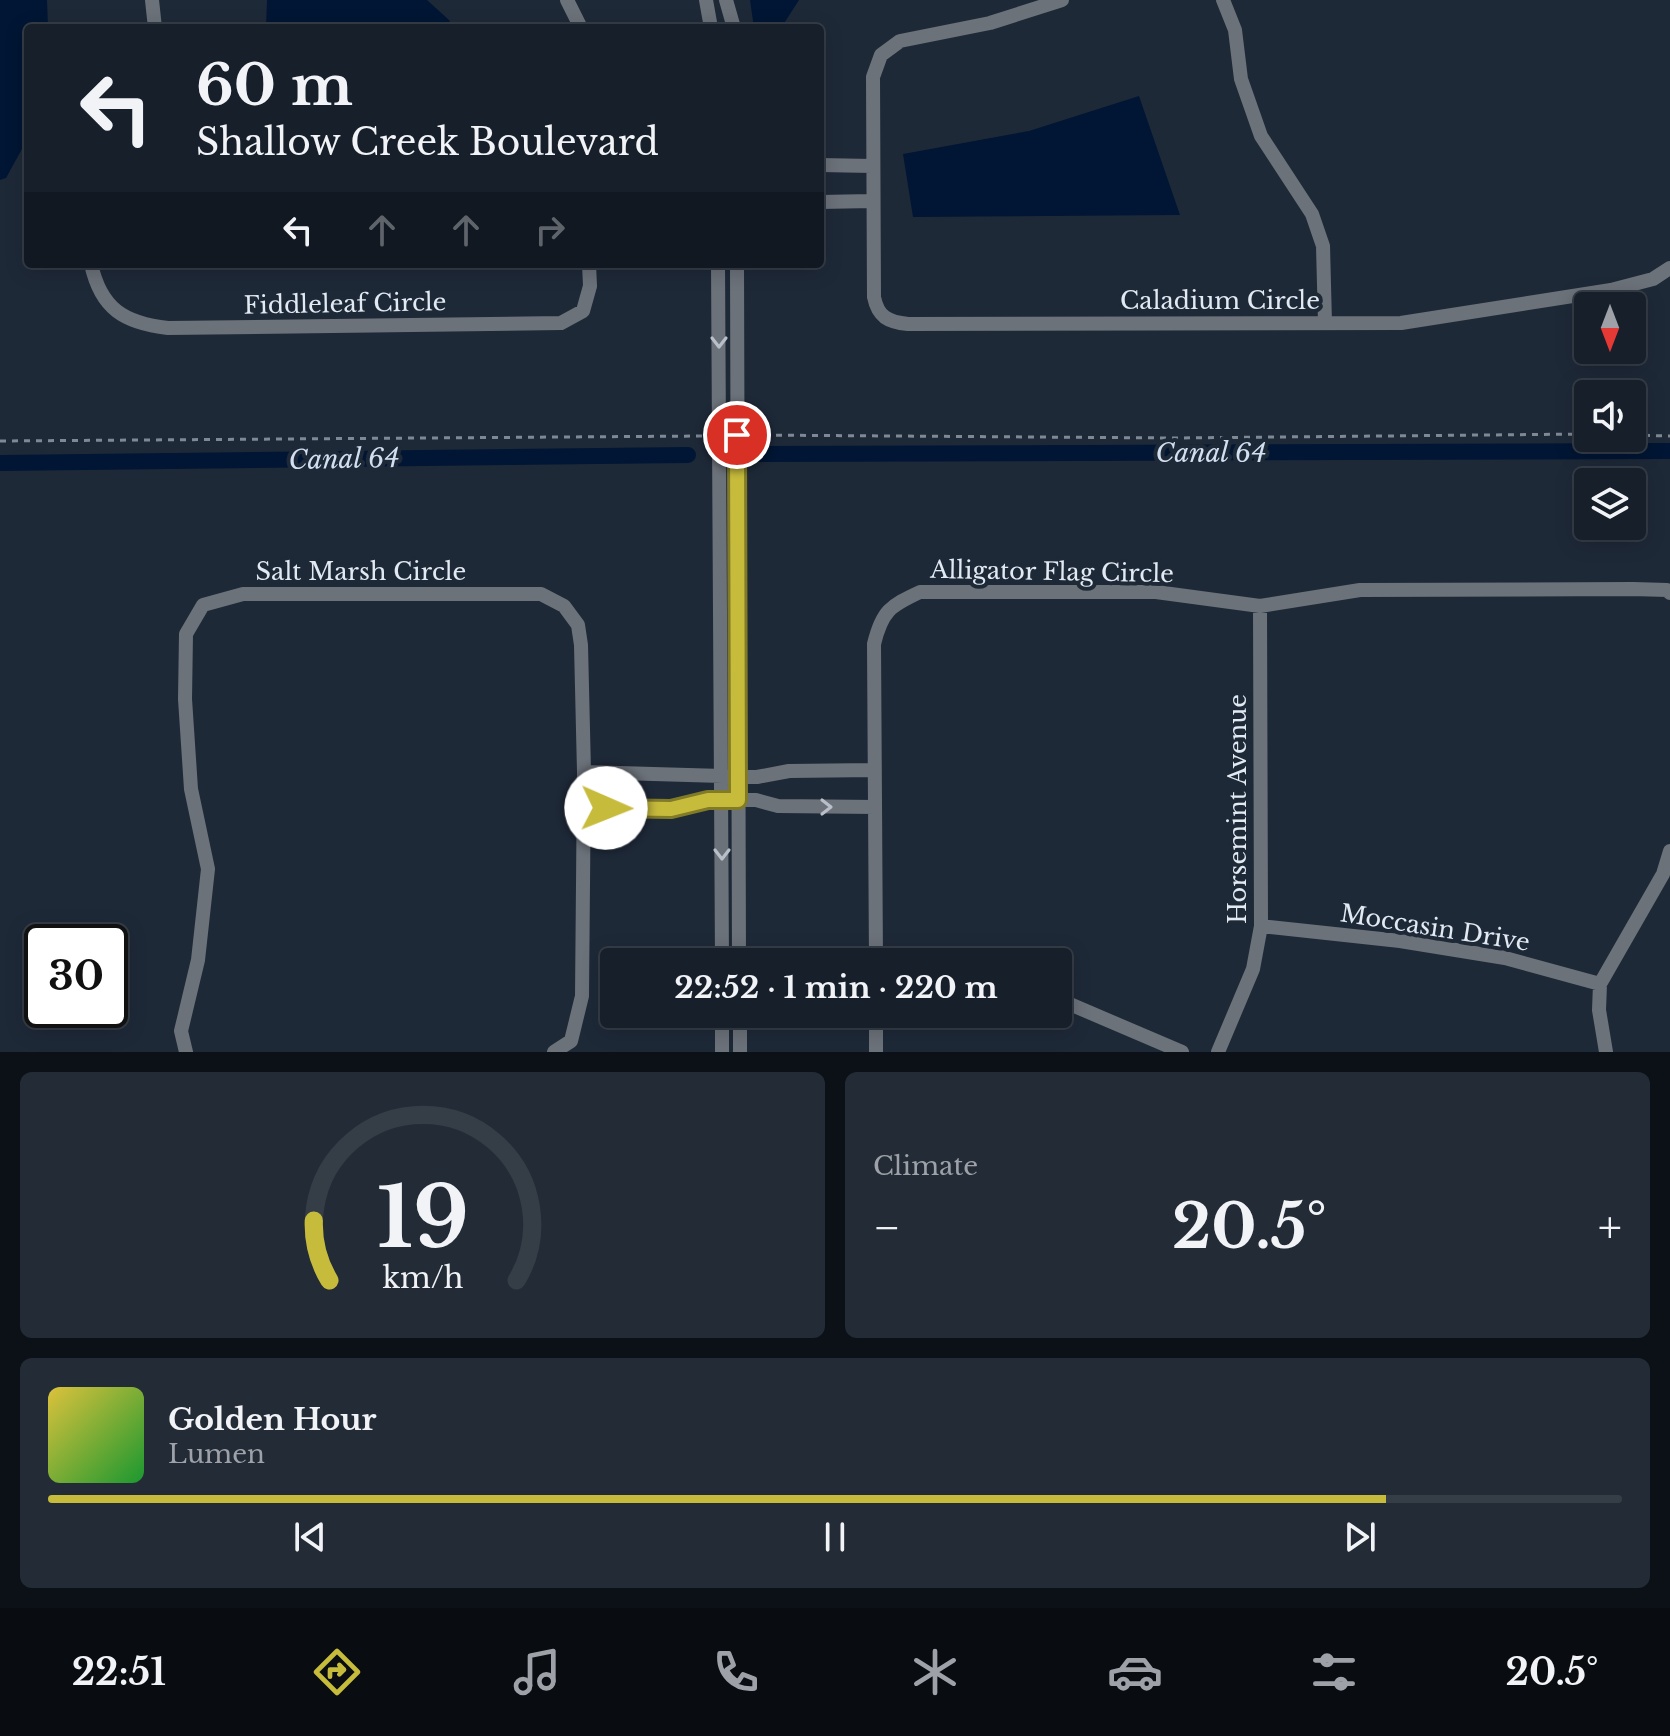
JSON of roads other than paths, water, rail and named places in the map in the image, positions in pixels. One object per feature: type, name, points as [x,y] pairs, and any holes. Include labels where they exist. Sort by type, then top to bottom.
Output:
[{"type":"street","points":[[152,0],[155,24]]},
{"type":"street","points":[[567,0],[579,24]]},
{"type":"street","points":[[706,0],[710,24]]},
{"type":"street","points":[[726,0],[733,24]]},
{"type":"street","name":"Caladium Circle","points":[[1062,0],[990,23],[900,41],[881,55],[873,77],[874,297],[877,310],[889,322],[1401,323],[1611,290],[1653,279],[1670,268]]},
{"type":"street","points":[[1223,0],[1235,30],[1241,79],[1261,136],[1312,214],[1323,246],[1325,323]]},
{"type":"street","points":[[824,165],[872,166]]},
{"type":"street","points":[[824,202],[872,201]]},
{"type":"street","name":"Fiddleleaf Circle","points":[[92,268],[96,285],[111,307],[129,320],[168,328],[561,323],[583,311],[590,286],[589,268]]},
{"type":"street","points":[[718,268],[730,777],[738,800],[739,948]]},
{"type":"street","points":[[722,948],[722,800],[730,777],[737,268]]},
{"type":"street","name":"Alligator Flag Circle","points":[[876,948],[874,644],[879,622],[892,605],[920,592],[1156,592],[1260,606],[1360,590],[1633,589],[1667,590],[1670,593]]},
{"type":"street","name":"Salt Marsh Circle","points":[[186,1052],[181,1031],[198,960],[208,869],[191,789],[185,699],[186,634],[203,605],[243,594],[541,594],[564,606],[578,625],[584,772],[582,996],[571,1041],[554,1052]]},
{"type":"street","name":"Horsemint Avenue","points":[[1218,1052],[1253,969],[1261,926],[1260,606]]},
{"type":"street","points":[[584,772],[757,777],[789,771],[874,770]]},
{"type":"street","points":[[584,808],[671,809],[708,800],[756,800],[778,806],[875,807]]},
{"type":"street","points":[[1606,1052],[1599,1010],[1600,984],[1663,874],[1670,851]]},
{"type":"street","name":"Moccasin Drive","points":[[1261,926],[1400,941],[1490,956],[1600,984]]},
{"type":"street","points":[[1072,1005],[1182,1052]]},
{"type":"street","points":[[722,1028],[722,1052]]},
{"type":"street","points":[[740,1028],[740,1052]]},
{"type":"street","points":[[876,1028],[876,1052]]},
{"type":"water","points":[[0,0],[47,0],[48,24],[24,24],[24,145],[6,178],[0,180]]},
{"type":"water","points":[[267,0],[427,0],[450,24],[266,24]]},
{"type":"water","points":[[750,0],[799,0],[784,24],[753,24]]},
{"type":"water","points":[[1139,96],[1180,215],[913,217],[903,154],[1029,131]]},
{"type":"waterway","name":"Canal 64","points":[[753,454],[1670,451]]},
{"type":"waterway","name":"Canal 64","points":[[0,463],[688,455]]}]
